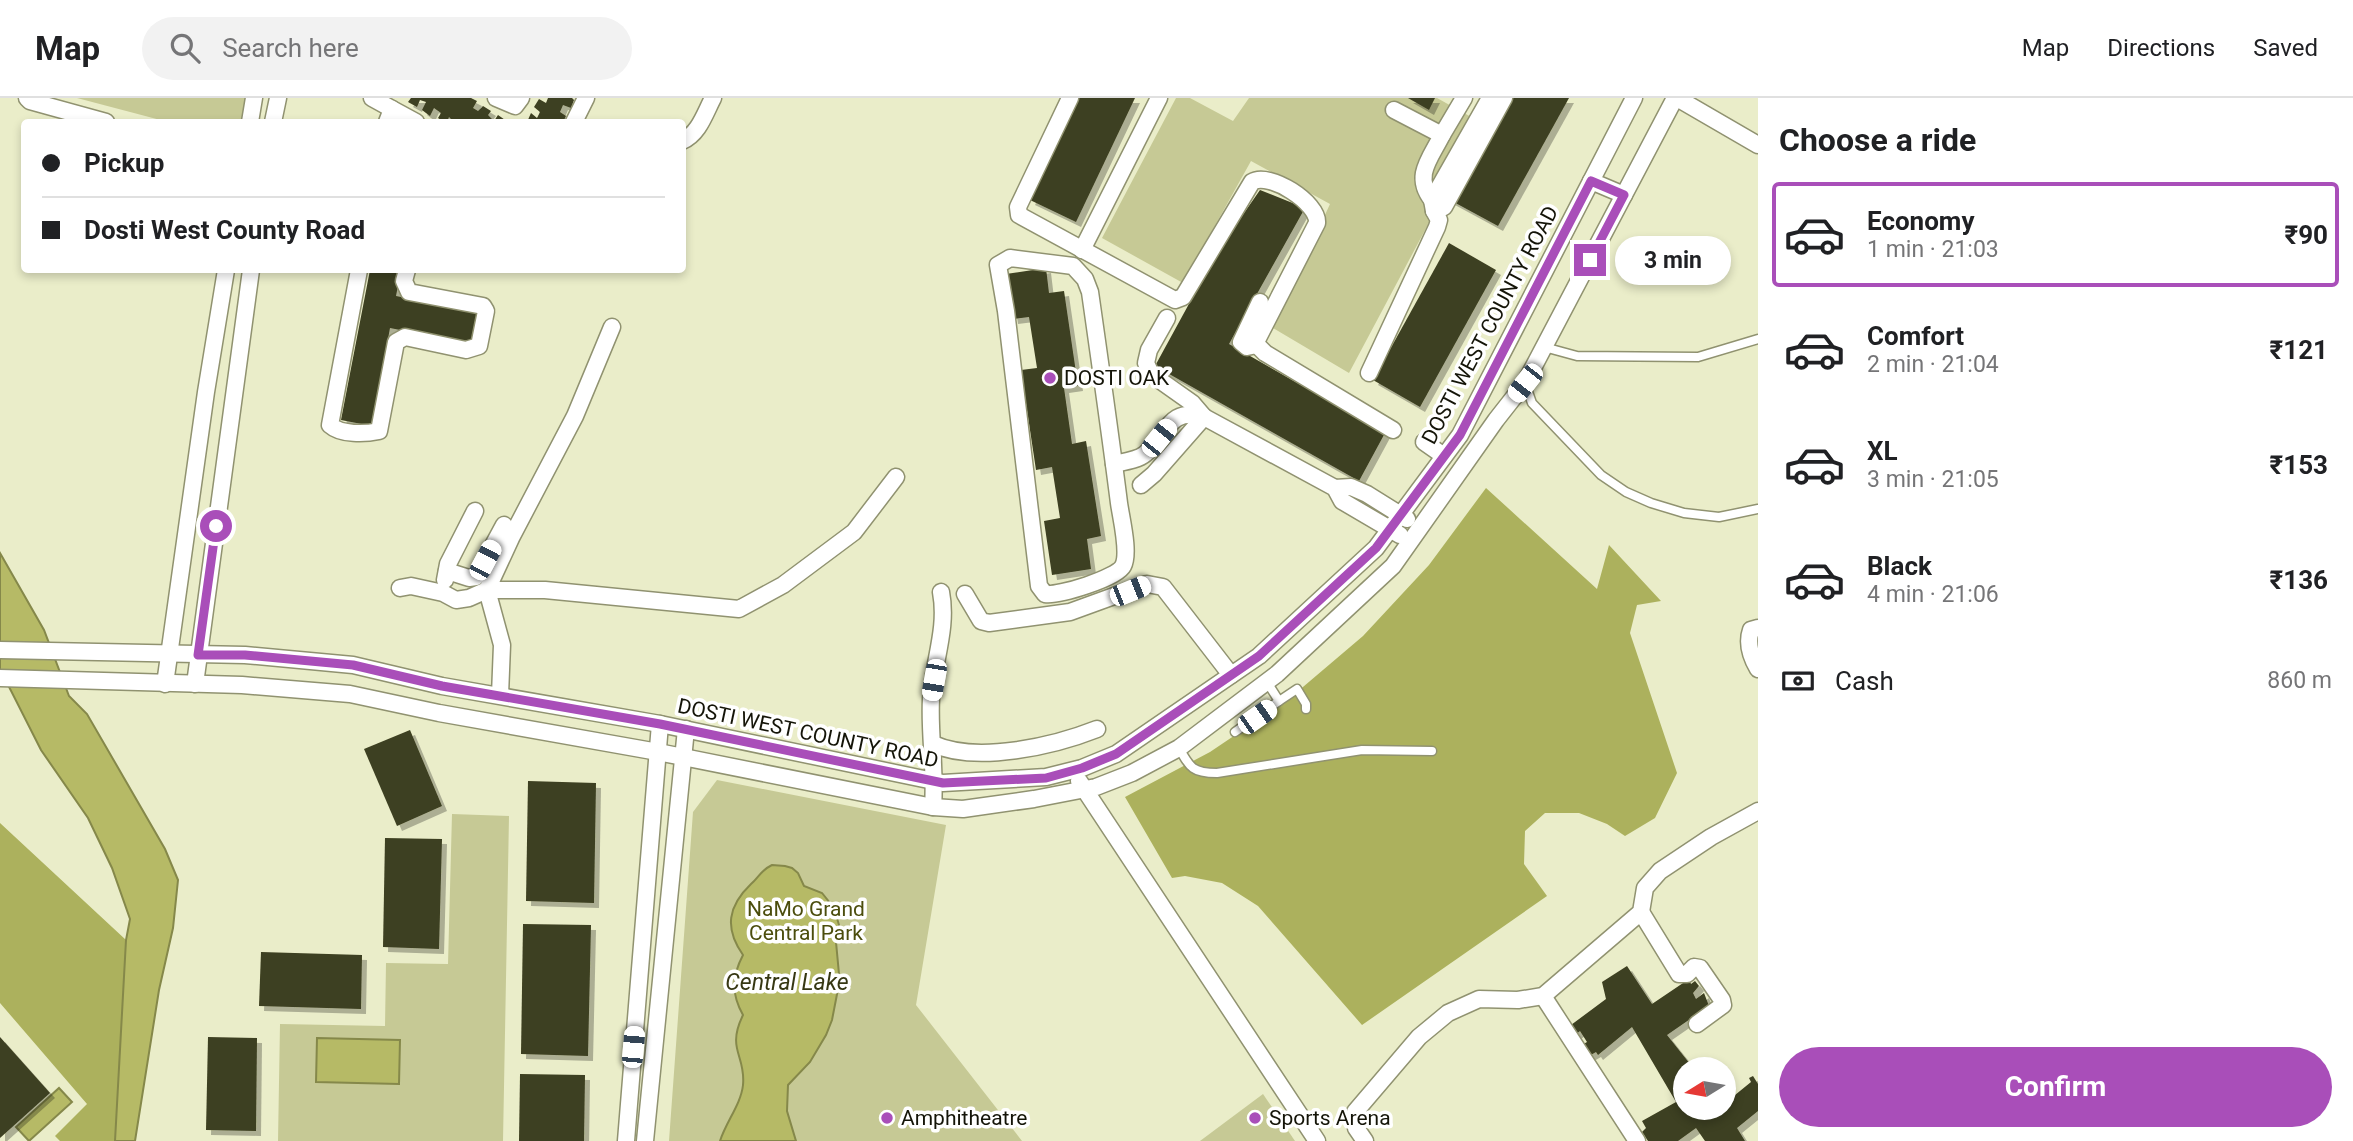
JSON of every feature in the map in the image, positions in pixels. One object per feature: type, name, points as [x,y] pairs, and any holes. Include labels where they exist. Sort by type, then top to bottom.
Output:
[{"type":"street","points":[[27,98],[95,119]]},
{"type":"street","points":[[250,119],[254,98]]},
{"type":"street","points":[[274,119],[278,98]]},
{"type":"street","points":[[372,98],[390,116]]},
{"type":"street","points":[[496,98],[514,106],[521,98]]},
{"type":"street","points":[[576,119],[586,98]]},
{"type":"street","points":[[686,139],[699,126],[712,98]]},
{"type":"street","points":[[1070,98],[1018,207],[1019,215],[1175,300],[1184,297],[1252,182],[1266,178],[1298,195],[1315,211],[1317,223],[1257,340],[1257,345],[1265,353],[1393,430]]},
{"type":"street","points":[[1082,250],[1159,98]]},
{"type":"street","points":[[1369,373],[1437,226],[1439,220],[1423,189],[1422,178],[1442,135],[1464,98]]},
{"type":"street","points":[[1433,206],[1490,98]]},
{"type":"street","points":[[1433,206],[1444,207],[1504,98]]},
{"type":"street","name":"DOSTI WEST COUNTY ROAD","points":[[0,650],[245,655],[353,665],[442,686],[660,724],[943,783],[1046,778],[1070,771],[1116,754],[1259,656],[1376,548],[1460,435],[1634,98]]},
{"type":"street","points":[[1676,98],[1758,145]]},
{"type":"street","name":"DOSTI WEST COUNTY ROAD","points":[[0,678],[242,685],[350,694],[933,807],[963,809],[1096,787],[1132,773],[1179,748],[1268,682],[1393,566],[1525,383],[1676,98]]},
{"type":"street","points":[[1394,110],[1442,135]]},
{"type":"street","points":[[1591,181],[1624,195]]},
{"type":"street","points":[[1010,258],[1073,266],[1085,279],[1090,292],[1114,464],[1125,563],[1116,575],[1056,594],[1045,594],[1039,586],[1006,311],[998,265],[1010,258]]},
{"type":"street","points":[[165,684],[226,273]]},
{"type":"street","points":[[195,684],[251,273]]},
{"type":"street","points":[[358,273],[330,425],[342,431],[371,433],[379,431],[396,342],[405,337],[466,350],[479,346],[486,311],[483,306],[409,292],[404,281],[406,273]]},
{"type":"street","points":[[1257,345],[1247,347],[1241,342],[1260,302]]},
{"type":"street","points":[[1167,318],[1149,350],[1146,363],[1151,374],[1192,403],[1205,417]]},
{"type":"street","points":[[500,695],[502,645],[487,590],[575,416],[612,327]]},
{"type":"street","points":[[206,392],[233,397]]},
{"type":"street","points":[[1114,464],[1144,456],[1174,419],[1193,414],[1205,417],[1335,488],[1351,487],[1420,528]]},
{"type":"street","points":[[1141,485],[1205,417]]},
{"type":"street","points":[[1424,442],[1444,456]]},
{"type":"street","points":[[400,588],[411,586],[443,593],[456,600],[487,590],[545,590],[739,608],[783,585],[854,532],[896,477]]},
{"type":"street","points":[[1335,488],[1342,501],[1410,542]]},
{"type":"street","points":[[443,593],[448,564],[475,511]]},
{"type":"street","points":[[447,571],[469,578],[476,577],[503,525]]},
{"type":"street","points":[[965,594],[981,621],[989,623],[1070,612],[1147,584],[1163,587],[1231,675]]},
{"type":"street","points":[[933,807],[935,782],[931,697],[943,636],[945,610],[941,592]]},
{"type":"street","points":[[1758,628],[1751,630],[1748,639],[1751,657],[1758,670]]},
{"type":"street","points":[[439,713],[442,686]]},
{"type":"street","points":[[660,724],[626,1134],[645,1136],[685,729]]},
{"type":"street","points":[[933,744],[943,749],[986,754],[1051,745],[1097,729]]},
{"type":"street","points":[[1070,771],[1084,787],[1317,1141]]},
{"type":"street","points":[[1364,1141],[1356,1128],[1354,1112],[1419,1037],[1438,1021],[1448,1013],[1479,999],[1518,1000],[1543,996],[1640,912],[1645,888],[1660,871],[1711,837],[1758,811]]},
{"type":"street","points":[[1640,912],[1679,974],[1687,974],[1694,967],[1700,968],[1722,1000],[1723,1005],[1697,1024]]},
{"type":"street","points":[[1543,996],[1637,1141]]},
{"type":"lane","points":[[1544,347],[1577,356],[1698,357],[1758,339]]},
{"type":"lane","points":[[1525,383],[1532,403],[1601,475],[1626,492],[1684,513],[1719,517],[1758,509]]},
{"type":"lane","points":[[1268,682],[1279,701]]},
{"type":"lane","points":[[1235,732],[1297,689],[1306,709]]},
{"type":"lane","points":[[1179,748],[1188,765],[1202,773],[1217,773],[1362,750],[1432,751]]},
{"type":"green space","points":[[77,98],[257,98],[253,119],[157,119]]},
{"type":"green space","points":[[1176,98],[1190,98],[1233,121],[1249,98],[1437,98],[1482,123],[1349,373],[1273,328],[1330,204],[1251,161],[1183,283],[1102,238]]},
{"type":"green space","name":"NaMo Grand Central Park","points":[[717,780],[946,825],[916,1005],[1022,1141],[669,1141],[693,812]]},
{"type":"green space","points":[[452,814],[509,816],[503,1141],[278,1141],[280,1024],[385,1026],[386,963],[448,964]]},
{"type":"green space","name":"Sports Arena","points":[[1263,1094],[1295,1141],[1200,1141]]},
{"type":"shaded area","points":[[1486,488],[1597,589],[1609,545],[1661,601],[1637,605],[1630,633],[1677,773],[1655,818],[1625,836],[1607,824],[1579,813],[1545,813],[1525,831],[1524,864],[1547,896],[1362,1025],[1258,906],[1222,883],[1185,876],[1172,878],[1125,797],[1210,752],[1290,698],[1363,636],[1429,565]]},
{"type":"shaded area","points":[[0,823],[126,940],[115,1141],[60,1141],[55,1136],[87,1104],[0,1003]]},
{"type":"water","points":[[0,553],[44,630],[69,696],[87,714],[165,849],[178,880],[173,928],[159,990],[135,1141],[115,1141],[126,940],[130,919],[112,868],[88,818],[41,750],[0,669]]},
{"type":"water","name":"Central Lake","points":[[772,865],[792,868],[798,873],[804,886],[822,893],[834,908],[839,925],[836,942],[838,989],[826,1035],[810,1062],[788,1085],[787,1111],[796,1141],[720,1141],[743,1085],[736,1036],[743,1015],[736,1000],[734,985],[743,955],[733,936],[731,918],[743,892]]},
{"type":"water","points":[[317,1038],[400,1040],[399,1084],[316,1082]]},
{"type":"water","points":[[59,1088],[72,1102],[29,1141],[16,1127]]},
{"type":"building","points":[[411,98],[471,98],[477,101],[473,108],[478,111],[483,106],[491,111],[488,115],[492,119],[440,119],[441,113],[434,108],[430,116],[422,110],[426,102],[420,100],[417,107],[408,102]]},
{"type":"building","points":[[548,98],[574,100],[571,108],[563,105],[560,112],[566,116],[564,119],[528,119],[531,113],[537,118],[540,112],[534,107],[539,99],[546,103]]},
{"type":"building","points":[[1079,98],[1135,98],[1076,222],[1030,200]]},
{"type":"building","points":[[1408,98],[1435,98],[1429,110]]},
{"type":"building","points":[[1507,98],[1569,98],[1498,226],[1450,200]]},
{"type":"building","points":[[1260,190],[1305,208],[1229,344],[1385,433],[1359,481],[1155,366],[1219,249]]},
{"type":"building","points":[[1449,243],[1496,270],[1420,407],[1373,380]]},
{"type":"building","points":[[1046,268],[1049,293],[1064,291],[1078,386],[1064,388],[1072,444],[1086,441],[1101,536],[1087,539],[1091,569],[1052,575],[1044,521],[1060,518],[1052,467],[1036,470],[1021,370],[1037,368],[1029,317],[1013,319],[1006,274]]},
{"type":"building","points":[[369,273],[400,273],[396,296],[483,313],[477,345],[390,328],[372,426],[341,420]]},
{"type":"building","points":[[410,730],[442,806],[397,826],[364,749]]},
{"type":"building","points":[[528,781],[596,783],[594,903],[526,901]]},
{"type":"building","points":[[385,838],[442,839],[439,949],[383,947]]},
{"type":"building","points":[[523,924],[591,925],[588,1056],[521,1054]]},
{"type":"building","points":[[261,952],[362,955],[361,1009],[259,1006]]},
{"type":"building","points":[[1627,966],[1652,1004],[1689,979],[1691,984],[1695,981],[1699,986],[1693,993],[1696,999],[1704,993],[1709,1006],[1667,1035],[1684,1057],[1673,1057],[1673,1097],[1632,1027],[1598,1055],[1596,1052],[1589,1056],[1582,1045],[1587,1042],[1580,1031],[1575,1035],[1571,1025],[1606,999],[1602,982]]},
{"type":"building","points":[[0,1037],[50,1093],[0,1138]]},
{"type":"building","points":[[208,1037],[257,1038],[256,1131],[206,1130]]},
{"type":"building","points":[[520,1074],[585,1075],[584,1141],[519,1141]]},
{"type":"building","points":[[1753,1076],[1758,1084],[1758,1111],[1737,1128],[1745,1141],[1705,1141],[1696,1128],[1678,1141],[1648,1141],[1642,1132],[1646,1128],[1642,1121],[1673,1104],[1673,1120],[1736,1120],[1736,1094],[1751,1082],[1749,1078]]},
{"type":"place","name":"DOSTI OAK","points":[[1050,378]]},
{"type":"place","name":"Amphitheatre","points":[[887,1118]]},
{"type":"place","name":"Sports Arena","points":[[1255,1118]]},
{"type":"route","points":[[216,526],[198,655],[245,655],[353,665],[442,686],[660,724],[943,783],[1046,778],[1082,768],[1116,754],[1259,656],[1376,548],[1460,435],[1591,181],[1624,195],[1590,260]]}]
